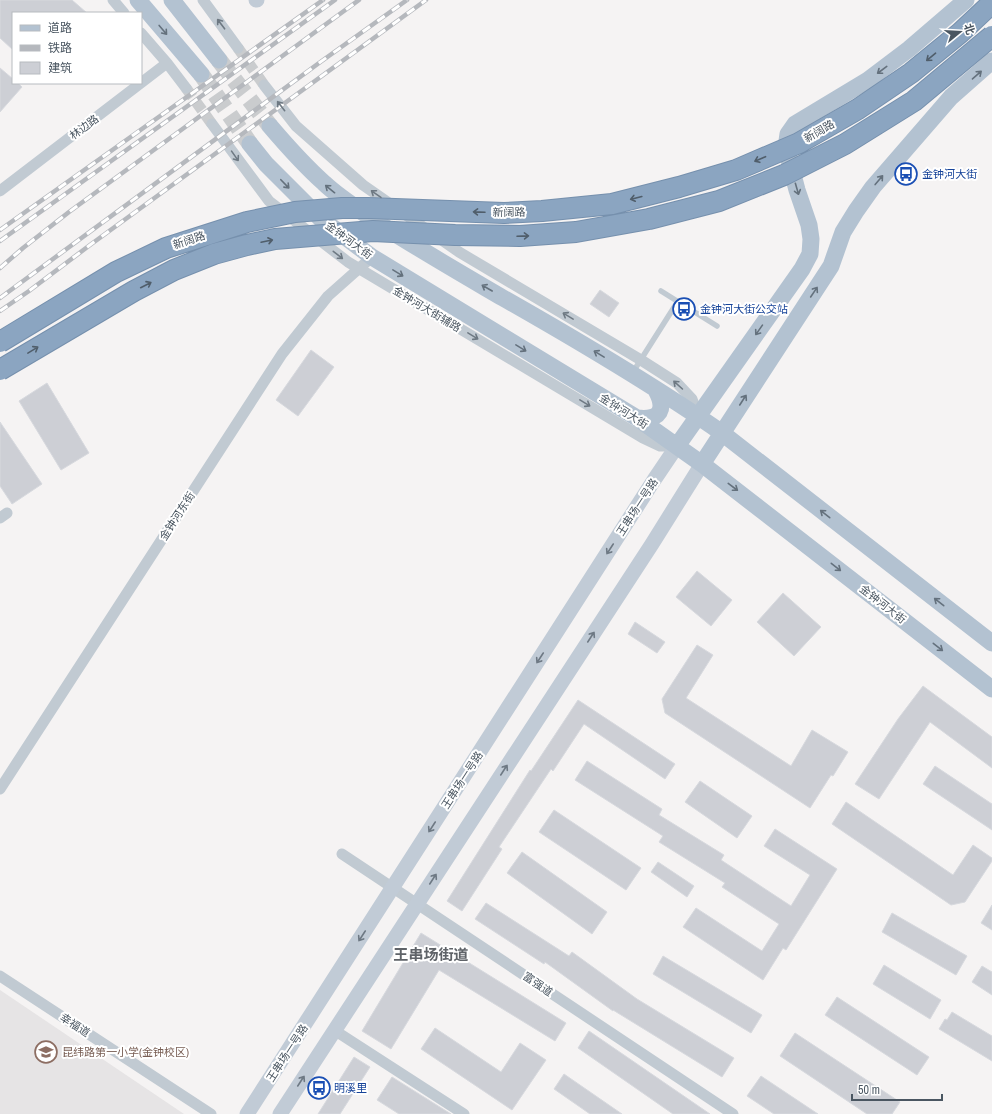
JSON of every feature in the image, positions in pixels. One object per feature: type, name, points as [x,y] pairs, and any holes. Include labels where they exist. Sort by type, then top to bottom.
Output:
[{"type":"highway","name":"新阔路","points":[[0,342],[116,272],[166,248],[247,222],[295,212],[342,208],[504,213],[557,210],[612,204],[679,187],[736,170],[799,143],[858,109],[911,73],[960,33],[992,4]]},
{"type":"highway","name":"新阔路","points":[[0,370],[134,291],[174,270],[214,254],[248,245],[275,239],[373,231],[455,235],[520,236],[576,232],[649,219],[719,201],[784,175],[845,144],[914,101],[950,73],[992,36]]},
{"type":"main road","points":[[138,0],[201,74]]},
{"type":"main road","points":[[172,0],[220,60]]},
{"type":"main road","points":[[677,446],[699,417],[718,387],[802,269],[810,254],[811,239],[809,226],[796,190],[786,148],[788,134],[795,124],[868,80],[909,49],[966,0]]},
{"type":"main road","points":[[280,1114],[652,544],[702,464],[831,266],[843,232],[856,211],[896,160],[951,97],[992,62]]},
{"type":"main road","points":[[270,126],[324,184],[346,201],[427,254],[632,374],[699,417],[722,433],[992,643]]},
{"type":"main road","name":"金钟河大街","points":[[250,144],[271,169],[320,218],[372,257],[637,418],[702,464],[992,689]]},
{"type":"main road","points":[[637,418],[650,418],[656,416],[660,411],[661,402],[656,390]]},
{"type":"main road","name":"王串场一号路","points":[[247,1114],[677,446]]},
{"type":"street","points":[[113,0],[123,12]]},
{"type":"street","points":[[203,0],[238,48]]},
{"type":"street","points":[[142,33],[168,63],[186,88]]},
{"type":"street","name":"林边路","points":[[142,82],[168,63]]},
{"type":"street","name":"林边路","points":[[2,186],[140,84]]},
{"type":"street","points":[[264,85],[296,126],[363,185],[459,252],[677,383],[692,400],[699,417]]},
{"type":"street","name":"金钟河大街辅路","points":[[212,124],[269,201],[359,270],[643,438],[660,446],[677,446]]},
{"type":"street","name":"金钟河东街","points":[[0,789],[282,354],[328,296],[372,257]]},
{"type":"street","name":"富强道","points":[[342,854],[733,1114]]},
{"type":"street","name":"幸福道","points":[[0,976],[211,1114]]},
{"type":"street","points":[[334,1030],[464,1114]]},
{"type":"lane","points":[[662,291],[718,326]]},
{"type":"lane","points":[[632,374],[678,301]]},
{"type":"shaded area","name":"昆纬路第一小学(金钟校区)","points":[[0,990],[184,1114],[0,1114]]},
{"type":"building","points":[[0,0],[72,0],[86,12],[12,12],[12,49],[0,38]]},
{"type":"building","points":[[0,68],[12,78],[12,84],[19,84],[22,87],[0,112]]},
{"type":"building","points":[[600,290],[619,303],[609,317],[590,304]]},
{"type":"building","points":[[311,350],[334,367],[298,416],[276,400]]},
{"type":"building","points":[[47,383],[89,453],[61,470],[19,401]]},
{"type":"building","points":[[0,422],[42,484],[12,504],[0,486]]},
{"type":"building","points":[[697,571],[732,600],[711,626],[676,597]]},
{"type":"building","points":[[783,593],[821,627],[794,656],[757,622]]},
{"type":"building","points":[[635,622],[665,642],[657,653],[628,634]]},
{"type":"building","points":[[697,645],[713,655],[686,698],[791,766],[812,730],[848,752],[810,808],[665,713],[662,699]]},
{"type":"building","points":[[923,686],[992,737],[992,768],[930,722],[879,799],[855,784],[898,719]]},
{"type":"building","points":[[578,700],[675,764],[665,779],[584,724],[553,771],[551,769],[499,847],[502,849],[462,911],[447,901],[530,770],[531,771]]},
{"type":"building","points":[[587,761],[662,809],[659,815],[724,855],[721,860],[791,906],[810,875],[764,846],[775,829],[837,869],[786,950],[783,948],[763,980],[683,927],[696,908],[762,951],[779,924],[722,887],[725,883],[659,842],[663,836],[575,780]]},
{"type":"building","points":[[935,766],[992,804],[992,830],[923,784]]},
{"type":"building","points":[[700,781],[752,816],[737,838],[685,802]]},
{"type":"building","points":[[846,802],[953,875],[973,845],[992,858],[992,861],[965,902],[951,905],[832,824]]},
{"type":"building","points":[[554,810],[641,868],[626,890],[539,832]]},
{"type":"building","points":[[522,852],[607,912],[592,934],[507,873]]},
{"type":"building","points":[[658,862],[694,886],[687,897],[651,872]]},
{"type":"building","points":[[486,903],[569,956],[572,952],[637,999],[734,1058],[722,1077],[613,1011],[545,962],[544,964],[475,919]]},
{"type":"building","points":[[992,905],[992,930],[981,923]]},
{"type":"building","points":[[892,913],[967,956],[956,975],[882,932]]},
{"type":"building","points":[[421,933],[566,1023],[555,1041],[439,970],[391,1049],[362,1031]]},
{"type":"building","points":[[663,956],[762,1015],[751,1033],[653,974]]},
{"type":"building","points":[[884,965],[941,1000],[930,1019],[873,984]]},
{"type":"building","points":[[982,966],[992,972],[992,995],[972,982]]},
{"type":"building","points":[[837,997],[929,1057],[917,1075],[825,1015]]},
{"type":"building","points":[[952,1012],[992,1036],[992,1061],[939,1029],[945,1019],[947,1020]]},
{"type":"building","points":[[435,1028],[501,1072],[520,1043],[546,1060],[512,1110],[421,1049]]},
{"type":"building","points":[[589,1031],[710,1114],[673,1114],[578,1048]]},
{"type":"building","points":[[795,1033],[900,1102],[892,1114],[867,1114],[780,1056]]},
{"type":"building","points":[[354,1057],[370,1067],[340,1114],[318,1114]]},
{"type":"building","points":[[564,1074],[622,1114],[590,1114],[554,1089]]},
{"type":"building","points":[[761,1076],[818,1114],[774,1114],[747,1096]]},
{"type":"building","points":[[392,1077],[451,1114],[399,1114],[377,1100]]},
{"type":"tunnel","points":[[238,48],[264,85]]},
{"type":"tunnel","points":[[219,60],[270,126]]},
{"type":"tunnel","points":[[201,74],[250,144]]},
{"type":"tunnel","points":[[186,88],[212,124]]},
{"type":"railway","points":[[0,230],[323,0]]},
{"type":"railway","points":[[0,241],[335,0]]},
{"type":"railway","points":[[0,268],[69,212],[359,0]]},
{"type":"railway","points":[[0,298],[407,0]]},
{"type":"railway","points":[[0,311],[426,0]]},
{"type":"place","name":"金钟河大街","points":[[906,174]]},
{"type":"place","name":"金钟河大街公交站","points":[[684,309]]},
{"type":"place","name":"昆纬路第一小学(金钟校区)","points":[[46,1052]]},
{"type":"place","name":"明溪里","points":[[319,1088]]},
{"type":"district","name":"王串场街道","points":[[431,954]]}]
